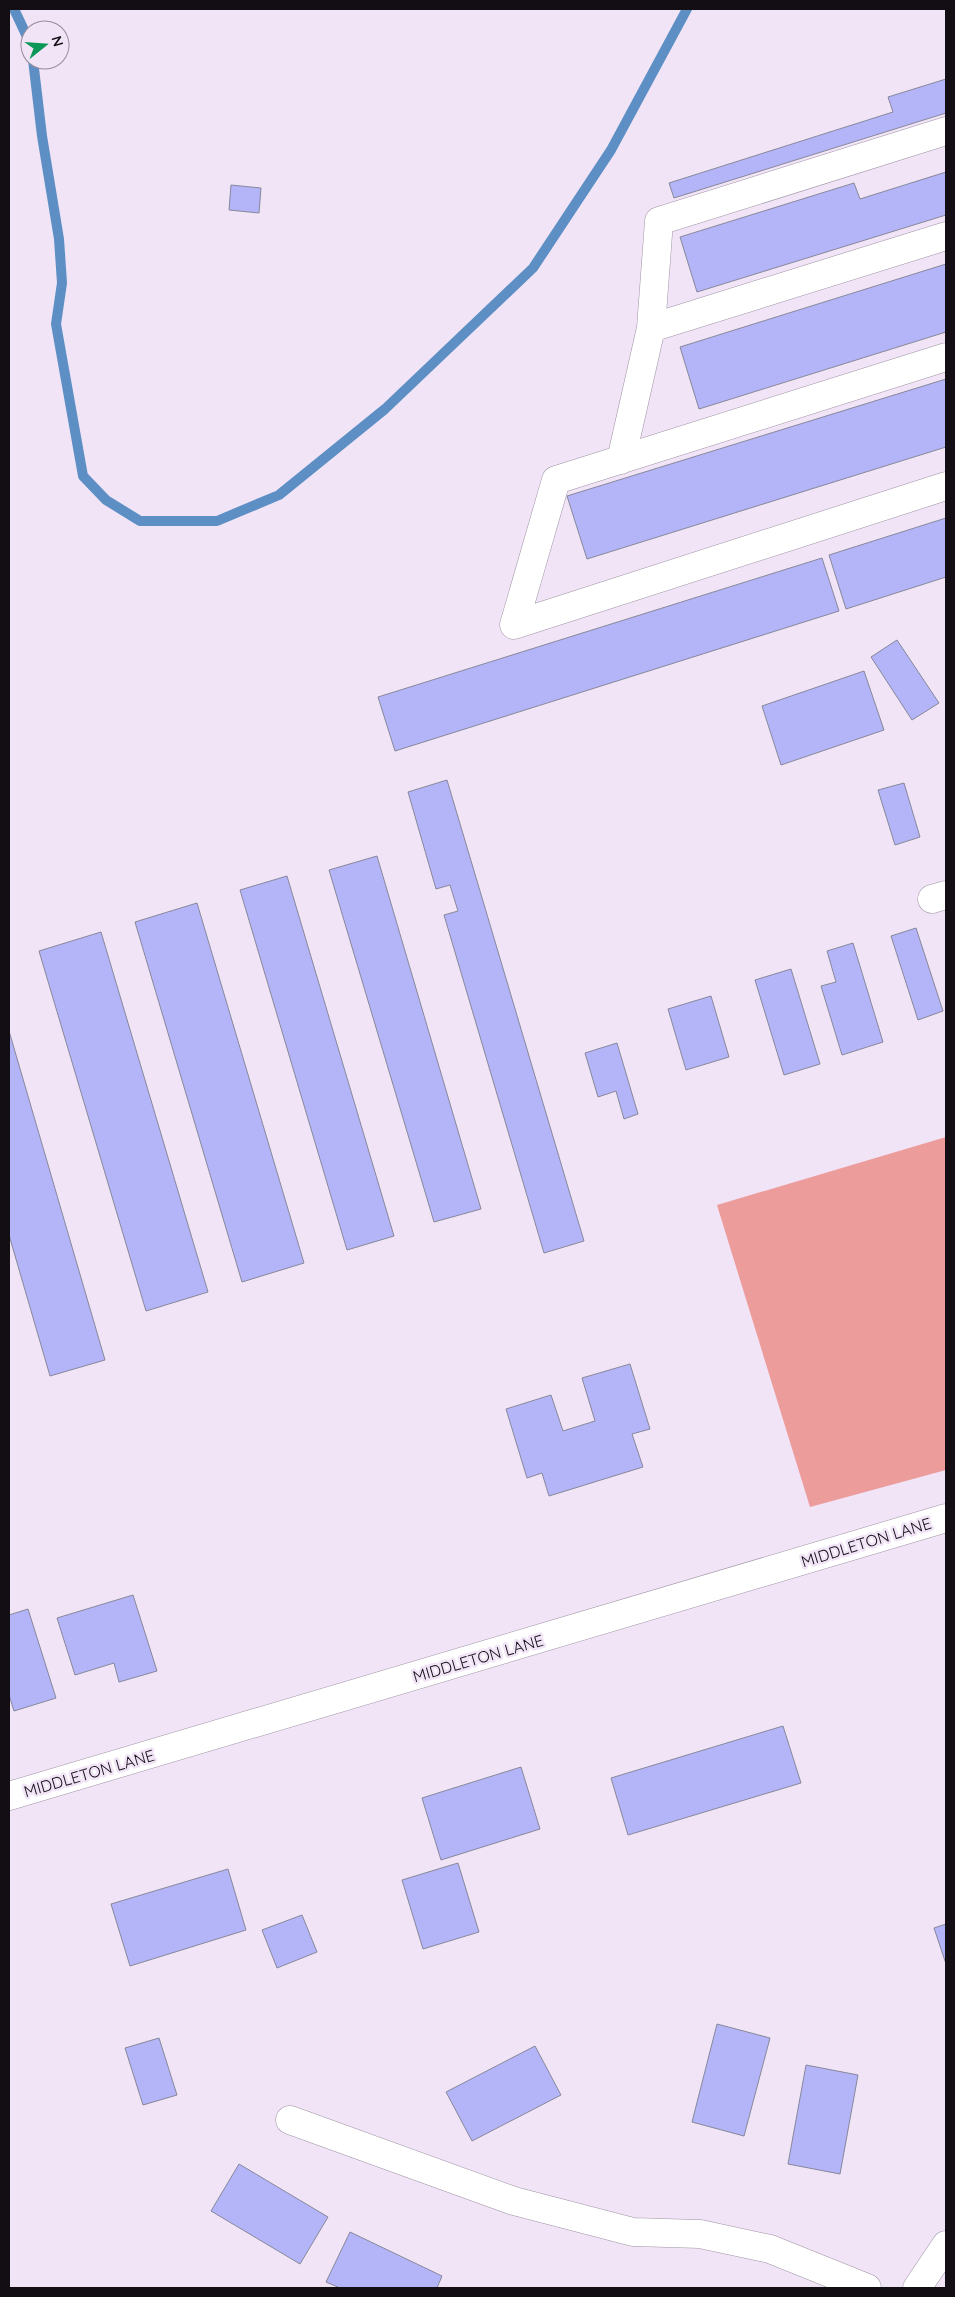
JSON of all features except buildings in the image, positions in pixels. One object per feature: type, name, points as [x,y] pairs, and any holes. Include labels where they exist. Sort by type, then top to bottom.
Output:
[{"type":"street","points":[[620,460],[651,328],[660,221],[946,131]]},
{"type":"street","points":[[651,328],[946,236]]},
{"type":"street","points":[[946,357],[556,480],[514,625],[946,486]]},
{"type":"street","name":"MIDDLETON LANE","points":[[9,1796],[946,1518]]},
{"type":"street","points":[[290,2120],[514,2202],[633,2232],[700,2234],[770,2249],[867,2288]]},
{"type":"street","points":[[917,2288],[946,2245]]},
{"type":"shaded area","points":[[946,1137],[946,1470],[810,1507],[717,1205]]},
{"type":"waterway","points":[[14,9],[20,22]]},
{"type":"waterway","points":[[34,70],[42,136],[59,239],[62,283],[56,324],[83,476],[106,500],[140,521],[217,521],[279,495],[385,409],[533,268],[611,150],[687,9]]}]
